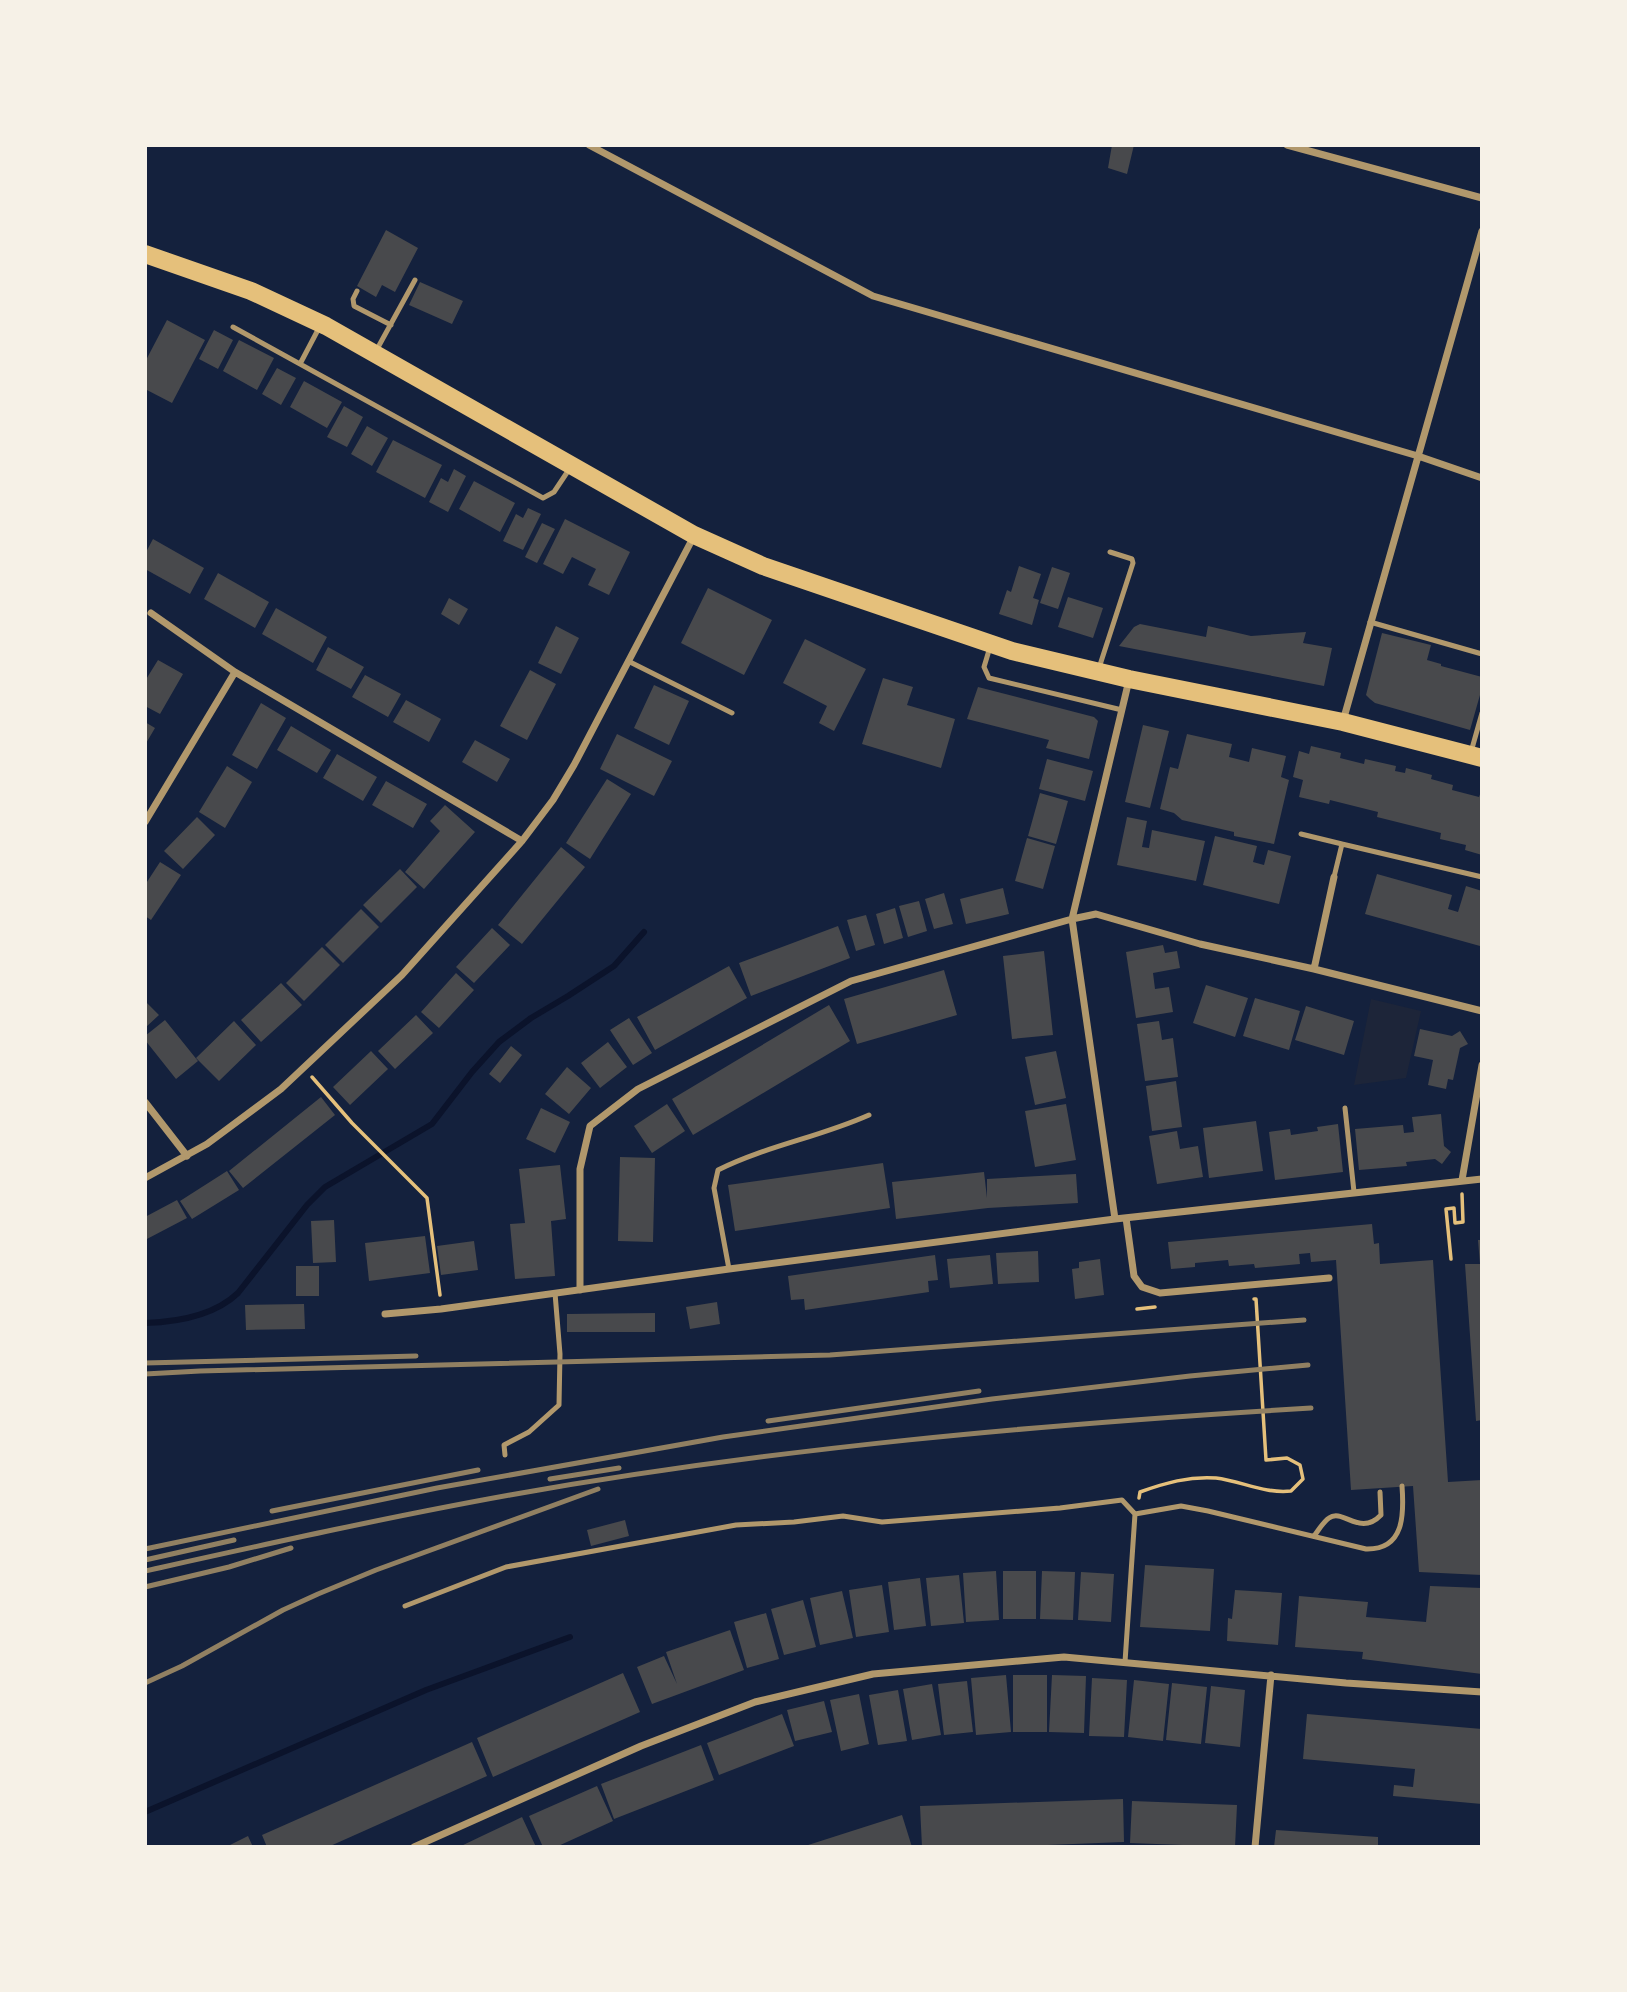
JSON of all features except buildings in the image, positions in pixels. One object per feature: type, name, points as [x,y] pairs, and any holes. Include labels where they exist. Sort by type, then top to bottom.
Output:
[{"type":"main road","points":[[145,254],[251,291],[321,324],[694,535],[762,566],[991,644],[1098,672],[1342,722],[1476,756]]},
{"type":"street","points":[[589,145],[873,296],[1482,478]]},
{"type":"street","points":[[1287,145],[1482,198]]},
{"type":"street","points":[[1342,722],[1482,231]]},
{"type":"street","points":[[145,1178],[187,1156],[281,1088],[402,975],[522,841],[553,800],[574,765],[694,535]]},
{"type":"street","points":[[151,612],[236,672],[522,841]]},
{"type":"street","points":[[145,822],[236,672]]},
{"type":"street","points":[[1115,1219],[1072,919],[1129,679]]},
{"type":"street","points":[[1314,969],[1334,877]]},
{"type":"street","points":[[580,1290],[580,1169],[590,1126],[638,1089],[851,981],[1072,919],[1096,915],[1200,944],[1482,1011]]},
{"type":"street","points":[[1462,1180],[1482,1065]]},
{"type":"street","points":[[145,1102],[187,1156]]},
{"type":"street","points":[[385,1314],[441,1309],[1115,1219],[1482,1178]]},
{"type":"street","points":[[1126,1218],[1134,1276],[1142,1287],[1160,1293],[1329,1278]]},
{"type":"street","points":[[414,1847],[641,1746],[755,1702],[873,1674],[1064,1657],[1482,1692]]},
{"type":"street","points":[[1255,1847],[1271,1675]]},
{"type":"lane","points":[[374,353],[415,280]]},
{"type":"lane","points":[[357,291],[353,299],[354,306],[391,325]]},
{"type":"lane","points":[[300,364],[321,324]]},
{"type":"lane","points":[[233,327],[543,498],[554,492],[571,466]]},
{"type":"lane","points":[[1098,672],[1133,563],[1132,559],[1110,552]]},
{"type":"lane","points":[[1370,622],[1482,654]]},
{"type":"lane","points":[[991,644],[984,667],[989,678],[1122,710]]},
{"type":"lane","points":[[627,660],[732,713]]},
{"type":"lane","points":[[1476,756],[1482,713]]},
{"type":"lane","points":[[1301,834],[1482,877]]},
{"type":"lane","points":[[1334,877],[1342,844]]},
{"type":"lane","points":[[1345,1108],[1354,1192]]},
{"type":"lane","points":[[729,1269],[714,1188],[718,1170],[741,1158],[845,1126],[869,1115]]},
{"type":"lane","points":[[505,1455],[504,1445],[528,1432],[559,1405],[560,1354],[555,1293]]},
{"type":"lane","points":[[1135,1514],[1181,1506],[1366,1549],[1376,1549],[1396,1534],[1403,1519],[1402,1486]]},
{"type":"lane","points":[[1314,1536],[1329,1518],[1335,1516],[1365,1524],[1374,1522],[1381,1515],[1380,1492]]},
{"type":"lane","points":[[405,1606],[506,1567],[736,1525],[843,1516],[882,1522],[1060,1508],[1122,1500],[1135,1514],[1125,1662]]},
{"type":"path","points":[[304,1067],[352,1123],[427,1198],[440,1284],[441,1309]]},
{"type":"path","points":[[1451,1259],[1446,1209],[1454,1208],[1455,1223],[1463,1222],[1462,1200]]},
{"type":"path","points":[[1135,1514],[1140,1492],[1180,1479],[1215,1478],[1279,1492],[1291,1491],[1303,1479],[1300,1465],[1287,1458],[1266,1460],[1256,1299]]},
{"type":"shaded area","points":[[1371,999],[1421,1011],[1406,1078],[1354,1085]]},
{"type":"waterway","points":[[145,1323],[195,1316],[229,1301],[307,1205],[325,1187],[432,1124],[499,1042],[531,1018],[614,966],[644,932]]},
{"type":"waterway","points":[[145,1812],[426,1690],[570,1637]]},
{"type":"railway","points":[[145,1374],[830,1355],[1304,1320]]},
{"type":"railway","points":[[145,1363],[416,1356]]},
{"type":"railway","points":[[145,1549],[437,1488],[723,1437],[992,1399],[1308,1365]]},
{"type":"railway","points":[[768,1421],[979,1391]]},
{"type":"railway","points":[[145,1571],[464,1503],[709,1464],[1010,1430],[1311,1408]]},
{"type":"railway","points":[[550,1479],[619,1468]]},
{"type":"railway","points":[[272,1511],[478,1470]]},
{"type":"railway","points":[[145,1683],[318,1594],[376,1570],[598,1489]]},
{"type":"railway","points":[[145,1560],[234,1540]]},
{"type":"railway","points":[[145,1587],[229,1567],[291,1548]]}]
